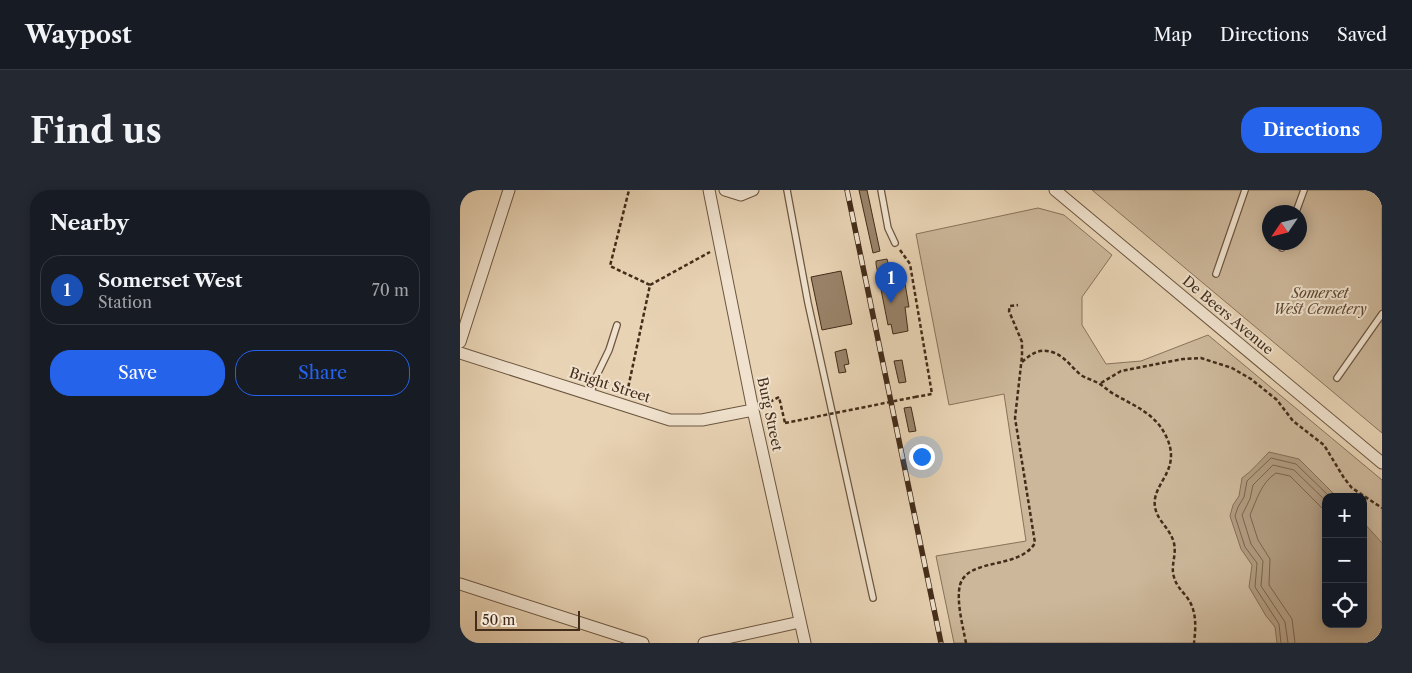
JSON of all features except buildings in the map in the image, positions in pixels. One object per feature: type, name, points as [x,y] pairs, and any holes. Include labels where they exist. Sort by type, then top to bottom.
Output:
[{"type":"street","points":[[460,342],[509,190]]},
{"type":"street","name":"Burg Street","points":[[709,190],[753,410],[805,643]]},
{"type":"street","points":[[725,190],[741,195],[753,190]]},
{"type":"street","name":"De Beers Avenue","points":[[1055,190],[1382,463]]},
{"type":"street","name":"Bright Street","points":[[460,353],[662,418],[681,421],[702,420],[753,410]]},
{"type":"street","points":[[460,584],[643,643]]},
{"type":"street","points":[[704,643],[800,622]]},
{"type":"lane","points":[[787,190],[808,303],[873,598]]},
{"type":"lane","points":[[881,190],[888,228],[895,243]]},
{"type":"lane","points":[[1216,274],[1245,190]]},
{"type":"lane","points":[[1299,205],[1304,190]]},
{"type":"lane","points":[[1337,378],[1382,314]]},
{"type":"lane","points":[[591,394],[594,381],[609,350],[617,325]]},
{"type":"path","points":[[629,190],[610,266],[650,285]]},
{"type":"path","points":[[753,410],[779,397],[785,423],[932,394],[910,264],[895,243]]},
{"type":"path","points":[[625,406],[650,285],[720,246]]},
{"type":"path","points":[[966,643],[959,597],[960,585],[964,578],[978,568],[1014,560],[1027,554],[1035,543],[1015,418],[1022,362],[1022,342],[1009,311],[1012,304],[1018,305]]},
{"type":"path","points":[[1022,362],[1039,350],[1061,355],[1081,374],[1148,414],[1158,424],[1166,437],[1171,454],[1170,464],[1155,498],[1154,507],[1159,519],[1173,539],[1176,548],[1173,575],[1192,607],[1196,630],[1194,643]]},
{"type":"path","points":[[1100,384],[1121,371],[1182,358],[1201,358],[1232,368],[1251,379],[1277,400],[1293,421],[1324,445],[1339,471],[1352,488],[1382,508]]},
{"type":"green space","name":"Somerset West Cemetery","points":[[1092,190],[1382,190],[1382,433]]},
{"type":"green space","points":[[1038,208],[1064,215],[1112,255],[1082,297],[1082,325],[1106,364],[1141,361],[1208,335],[1382,480],[1382,643],[954,643],[936,556],[1026,541],[1004,394],[949,405],[916,234]]},
{"type":"water","points":[[1269,452],[1299,459],[1333,493],[1322,493],[1322,628],[1367,628],[1367,526],[1382,543],[1382,643],[1277,643],[1275,627],[1266,616],[1249,587],[1252,565],[1241,549],[1230,516],[1233,505],[1239,496],[1242,478]]},
{"type":"railway","points":[[847,190],[941,643]]},
{"type":"place","name":"Somerset West","points":[[891,303]]}]
